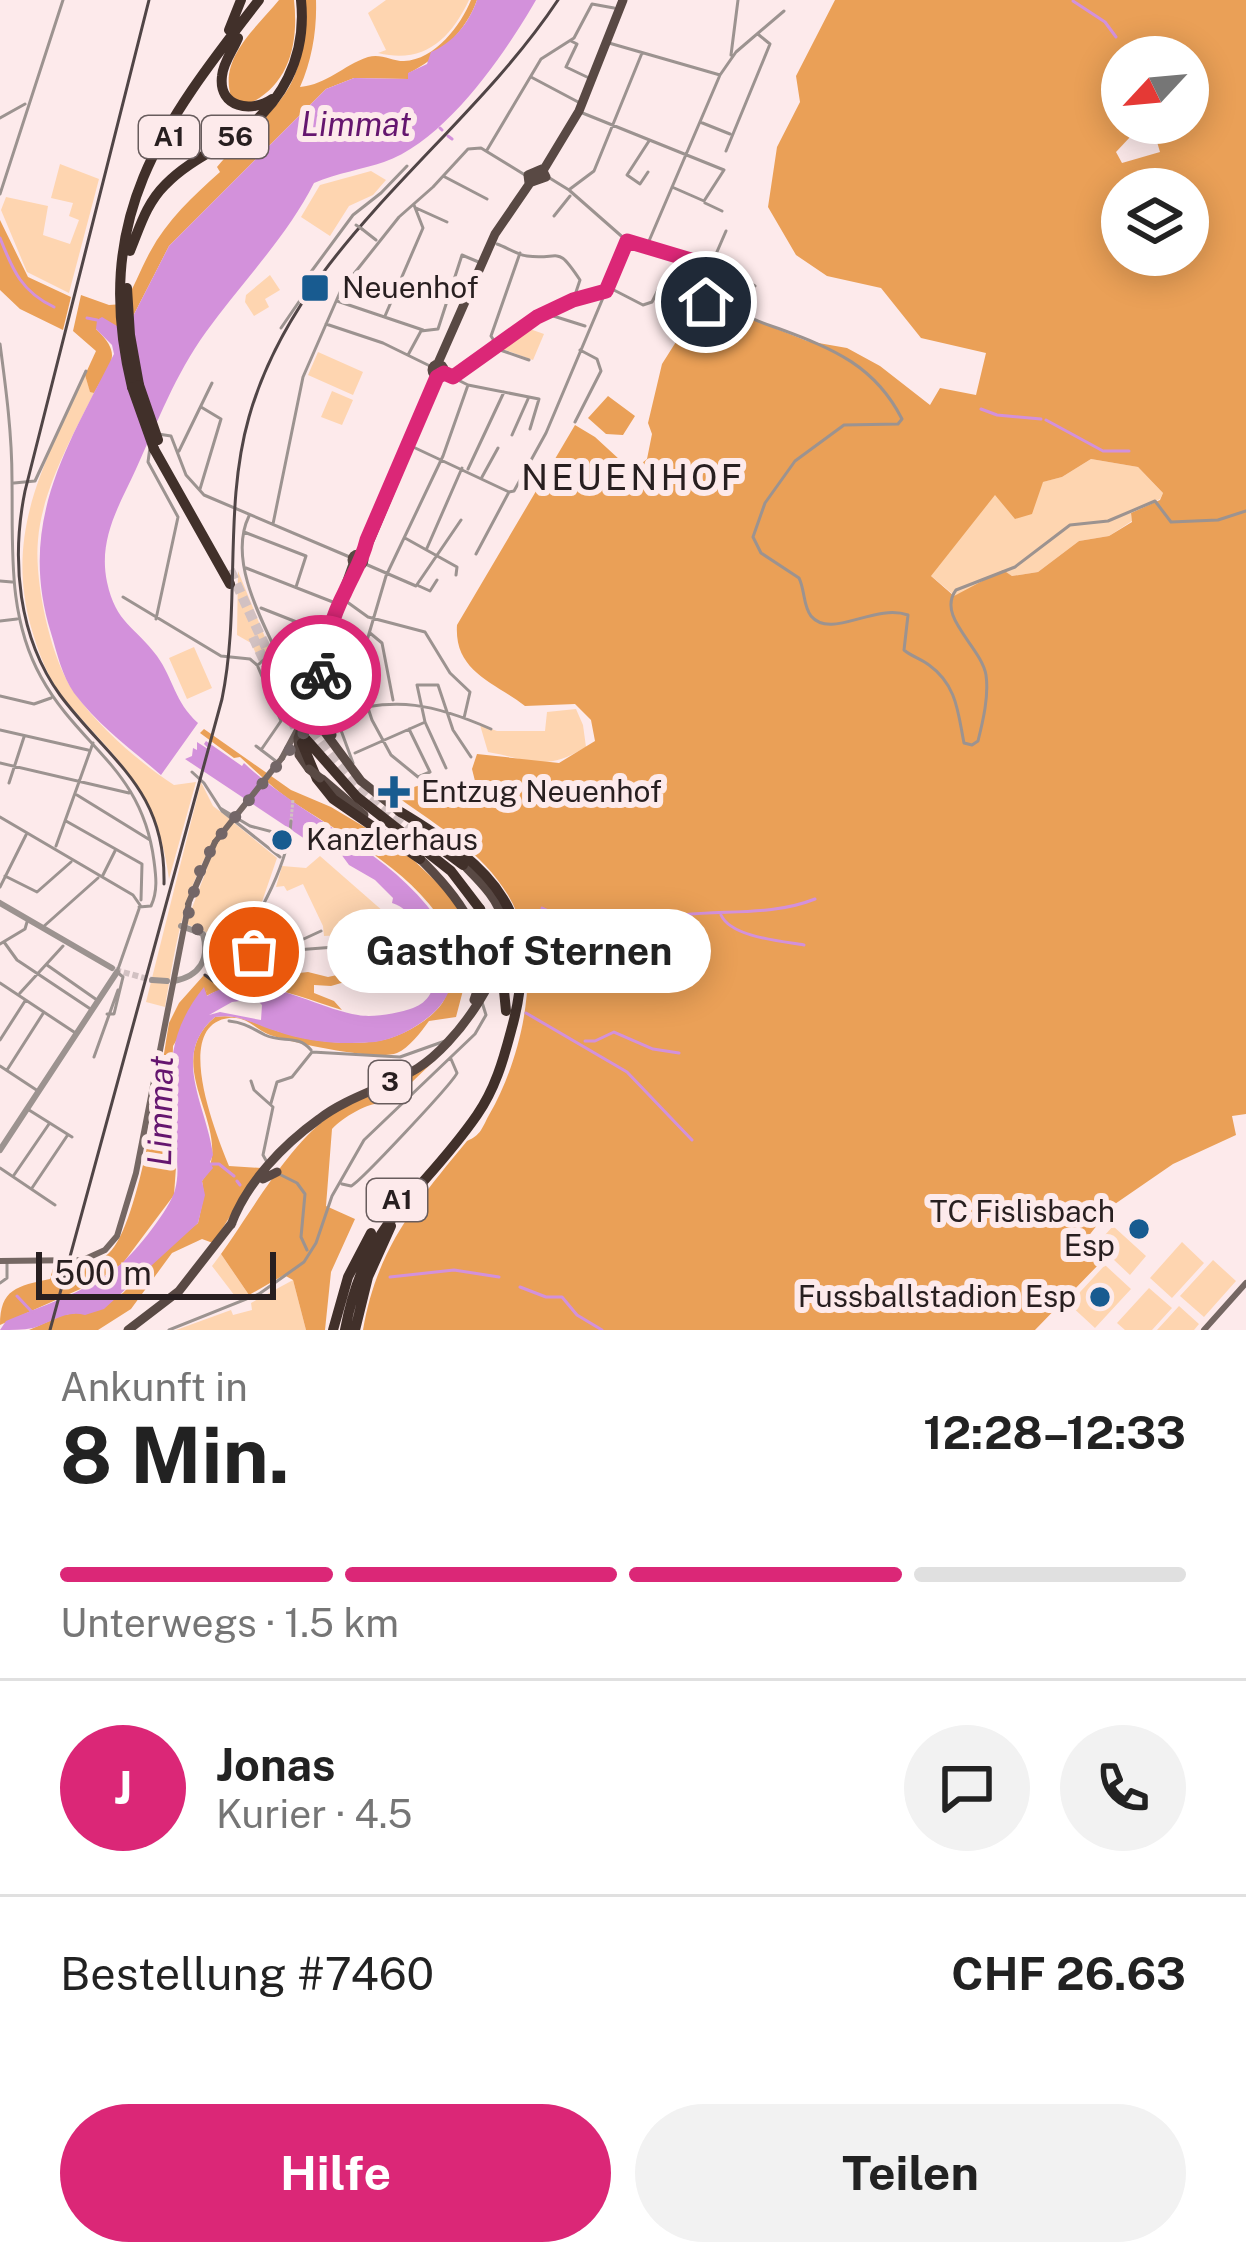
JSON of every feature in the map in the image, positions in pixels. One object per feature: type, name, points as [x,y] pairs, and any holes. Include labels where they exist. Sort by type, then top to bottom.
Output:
[{"type":"highway","points":[[220,50],[241,0]]},
{"type":"highway","name":"A1","points":[[230,584],[155,442],[125,321],[122,258],[136,190],[166,127],[259,0]]},
{"type":"highway","name":"A1","points":[[125,321],[130,251],[143,193],[160,154],[181,116],[268,0]]},
{"type":"highway","points":[[238,38],[224,68],[223,88],[237,105],[255,108],[277,93],[292,66],[300,0]]},
{"type":"highway","name":"56","points":[[130,251],[145,211],[166,184],[250,125],[277,97],[299,49],[300,0]]},
{"type":"highway","name":"A1","points":[[155,442],[230,570]]},
{"type":"highway","points":[[301,737],[317,778],[333,799],[420,859]]},
{"type":"highway","name":"A1","points":[[301,737],[363,803],[451,872],[481,905]]},
{"type":"highway","points":[[401,807],[482,870],[508,903],[521,939],[512,1001]]},
{"type":"highway","points":[[367,817],[451,872]]},
{"type":"highway","name":"A1","points":[[345,1330],[353,1292],[373,1244],[485,1102],[501,1071],[512,1001],[498,951],[481,905],[455,867],[419,836],[464,865]]},
{"type":"highway","name":"A1","points":[[333,1330],[348,1276],[372,1232],[484,1091],[500,1053],[512,1001]]},
{"type":"highway","name":"A1","points":[[355,1330],[378,1252],[425,1178]]},
{"type":"main road","points":[[4,1261],[89,1258],[117,1236],[136,1174],[189,902],[215,842],[301,737],[323,648],[342,597],[491,241],[529,180],[545,173],[580,108],[618,6]]},
{"type":"main road","points":[[318,678],[338,752]]},
{"type":"main road","points":[[280,761],[306,765],[420,859],[452,892],[484,937],[499,932],[502,918],[492,897],[464,865],[401,807],[364,785],[323,730],[301,737]]},
{"type":"main road","points":[[301,737],[306,765]]},
{"type":"main road","name":"3","points":[[128,1330],[184,1284],[292,1142],[331,1110],[415,1070],[449,1042],[478,997],[503,938],[502,918]]},
{"type":"main road","points":[[473,926],[481,959],[478,997]]},
{"type":"main road","points":[[1204,1330],[1246,1283]]},
{"type":"main road","name":"3","points":[[118,1330],[184,1284]]},
{"type":"street","points":[[0,194],[63,0]]},
{"type":"street","points":[[732,57],[738,0]]},
{"type":"street","points":[[486,151],[545,55],[570,40],[592,4],[618,6]]},
{"type":"street","points":[[646,248],[720,75],[732,57],[784,11]]},
{"type":"street","points":[[726,151],[770,44],[758,34]]},
{"type":"street","points":[[570,40],[577,44],[566,67],[592,80]]},
{"type":"street","points":[[607,42],[720,75]]},
{"type":"street","points":[[554,216],[570,192],[594,170],[642,53]]},
{"type":"street","points":[[531,77],[613,125],[724,170],[704,201]]},
{"type":"street","points":[[0,118],[25,104]]},
{"type":"street","points":[[699,122],[731,135]]},
{"type":"street","points":[[648,172],[640,184],[627,175],[650,139]]},
{"type":"street","points":[[273,524],[303,376],[335,300],[378,241],[468,149],[486,151],[529,180]]},
{"type":"street","points":[[281,328],[304,294],[302,279],[349,220],[406,166]]},
{"type":"street","points":[[545,173],[627,241],[722,265],[755,286]]},
{"type":"street","points":[[443,176],[487,199]]},
{"type":"street","points":[[672,187],[722,211]]},
{"type":"street","points":[[415,206],[447,222]]},
{"type":"street","points":[[385,316],[423,228],[415,206]]},
{"type":"street","points":[[349,220],[378,241]]},
{"type":"street","points":[[712,263],[726,231]]},
{"type":"street","points":[[491,241],[520,253],[564,258],[580,280],[573,300]]},
{"type":"street","points":[[408,445],[514,491],[627,241]]},
{"type":"street","points":[[520,253],[490,336],[497,346],[529,360]]},
{"type":"street","points":[[335,300],[423,330],[438,329],[462,256],[482,264]]},
{"type":"street","points":[[694,261],[698,274],[690,316],[701,316],[710,296],[723,296],[737,313],[853,360],[896,408],[902,419],[898,424],[844,425],[795,461],[765,503],[753,537],[761,553],[799,578],[809,614],[823,625],[842,624],[871,613],[908,615],[904,650],[929,665],[949,686],[960,713],[964,742],[972,745],[977,741],[987,686],[977,652],[951,614],[956,590],[1015,567],[1070,525],[1108,520],[1155,501],[1171,522],[1218,520],[1246,511]]},
{"type":"street","points":[[440,371],[497,346],[546,312],[573,300],[607,289],[639,305],[652,302],[662,284]]},
{"type":"street","points":[[546,312],[585,326]]},
{"type":"street","points":[[324,323],[408,355],[468,385],[539,399],[530,429]]},
{"type":"street","points":[[408,355],[423,330]]},
{"type":"street","points":[[0,344],[19,619],[52,697],[110,759],[131,792],[150,840],[154,898],[150,907],[0,817]]},
{"type":"street","points":[[575,422],[601,371],[597,358],[578,350]]},
{"type":"street","points":[[13,483],[35,481],[86,371]]},
{"type":"street","points":[[177,452],[212,383]]},
{"type":"street","points":[[409,729],[430,772],[418,777],[381,741],[367,705],[369,632],[386,576],[442,458],[468,385]]},
{"type":"street","points":[[427,548],[504,392]]},
{"type":"street","points":[[512,434],[529,397]]},
{"type":"street","points":[[199,491],[220,422],[218,415],[201,407]]},
{"type":"street","points":[[156,619],[178,517],[148,462],[162,433],[170,435],[186,475],[199,491],[386,576],[430,591],[436,580]]},
{"type":"street","points":[[482,478],[497,448]]},
{"type":"street","points":[[476,554],[508,492]]},
{"type":"street","points":[[250,514],[242,532],[245,569],[299,703]]},
{"type":"street","points":[[418,585],[461,520]]},
{"type":"street","points":[[242,532],[306,556],[296,587]]},
{"type":"street","points":[[405,538],[458,567],[456,575]]},
{"type":"street","points":[[245,569],[342,597],[372,619],[425,632],[470,692],[464,718]]},
{"type":"street","points":[[0,581],[14,581]]},
{"type":"street","points":[[123,597],[221,656],[250,659],[257,665],[280,724],[258,748],[280,761]]},
{"type":"street","points":[[259,609],[322,632]]},
{"type":"street","points":[[0,621],[19,619]]},
{"type":"street","points":[[369,632],[382,644],[393,702]]},
{"type":"street","points":[[257,665],[274,650],[294,646],[312,654]]},
{"type":"street","points":[[446,768],[424,719],[417,683],[438,685],[453,730],[471,757]]},
{"type":"street","points":[[0,696],[34,704],[52,697]]},
{"type":"street","points":[[401,807],[362,776],[329,715],[367,705],[421,704],[491,729]]},
{"type":"street","points":[[356,753],[424,719]]},
{"type":"street","points":[[0,730],[90,751]]},
{"type":"street","points":[[9,783],[24,735]]},
{"type":"street","points":[[55,848],[93,742]]},
{"type":"street","points":[[0,763],[131,792]]},
{"type":"street","points":[[191,772],[219,808],[281,859]]},
{"type":"street","points":[[75,794],[150,840]]},
{"type":"street","points":[[219,808],[250,826],[290,833]]},
{"type":"street","points":[[1,1148],[117,972],[143,893],[143,867],[66,821]]},
{"type":"street","points":[[236,947],[256,922],[291,821]]},
{"type":"street","points":[[0,887],[27,833]]},
{"type":"street","points":[[42,929],[53,915],[92,887],[116,850]]},
{"type":"street","points":[[5,876],[40,892],[73,859]]},
{"type":"street","points":[[0,903],[26,925],[42,929],[117,972]]},
{"type":"street","points":[[26,925],[2,943],[13,957],[92,1010]]},
{"type":"street","points":[[186,928],[206,942],[275,955],[374,944],[404,946],[414,953],[415,967],[392,981],[397,989],[410,987]]},
{"type":"street","points":[[275,955],[322,931]]},
{"type":"street","points":[[152,980],[170,981],[199,970],[206,942]]},
{"type":"street","points":[[19,995],[64,946]]},
{"type":"street","points":[[47,965],[98,1001]]},
{"type":"street","points":[[117,972],[127,965]]},
{"type":"street","points":[[106,1014],[113,1017],[117,972]]},
{"type":"street","points":[[0,983],[77,1034]]},
{"type":"street","points":[[94,1057],[119,989]]},
{"type":"street","points":[[169,1330],[266,1290],[304,1262],[339,1183],[374,1128],[482,1025],[486,1012],[478,997]]},
{"type":"street","points":[[0,1040],[26,1000]]},
{"type":"street","points":[[7,1070],[44,1012]]},
{"type":"street","points":[[229,1021],[250,1024],[267,1036],[303,1041],[312,1052],[400,1057],[449,1042]]},
{"type":"street","points":[[309,1251],[301,1238],[305,1194],[297,1183],[268,1168],[271,1103],[277,1082],[292,1077],[312,1052]]},
{"type":"street","points":[[339,1183],[351,1186],[362,1181],[398,1136],[449,1087],[457,1073],[449,1057]]},
{"type":"street","points":[[0,1066],[38,1091]]},
{"type":"street","points":[[250,1081],[271,1103]]},
{"type":"street","points":[[27,1109],[69,1137],[31,1190]]},
{"type":"street","points":[[14,1177],[49,1124]]},
{"type":"street","points":[[0,1168],[55,1205]]},
{"type":"street","points":[[0,1283],[8,1275],[4,1261]]},
{"type":"shaded area","points":[[279,0],[294,0],[295,32],[288,62],[272,87],[246,105],[231,96],[230,69],[242,44]]},
{"type":"shaded area","points":[[304,0],[316,0],[316,22],[300,87],[368,57],[404,61],[426,55],[454,30],[471,0],[477,0],[458,33],[409,73],[408,79],[354,78],[326,89],[169,246],[127,328],[96,329],[110,346],[112,360],[94,393],[90,392],[85,375],[96,351],[73,331],[81,295],[109,305],[123,304],[164,229],[220,172],[217,167],[283,96],[299,61]]},
{"type":"shaded area","points":[[386,0],[469,0],[453,27],[434,46],[394,56],[378,53],[386,50],[368,13]]},
{"type":"shaded area","points":[[835,0],[1246,0],[1246,1114],[1232,1116],[1236,1135],[1173,1164],[1112,1206],[1080,1247],[1102,1261],[1035,1330],[363,1330],[378,1275],[401,1228],[448,1164],[481,1131],[512,1065],[526,1006],[526,947],[508,895],[459,841],[399,798],[420,785],[463,790],[475,781],[472,769],[477,754],[559,763],[595,741],[591,720],[575,704],[525,706],[468,664],[458,641],[457,625],[575,425],[632,471],[647,459],[652,434],[648,423],[662,364],[686,326],[699,277],[713,280],[702,311],[720,306],[807,341],[847,348],[880,366],[930,405],[940,388],[976,395],[986,353],[921,338],[881,288],[827,276],[796,255],[768,207],[777,147],[800,102],[796,76]],"holes":[[[1091,459],[1138,467],[1163,493],[1160,500],[1131,513],[1132,522],[1109,536],[1079,541],[1038,572],[1012,576],[1003,570],[954,596],[931,576],[995,495],[1015,519],[1032,514],[1043,482],[1062,477]]]},
{"type":"shaded area","points":[[60,164],[99,179],[69,293],[27,272],[1,210],[6,197],[48,206],[43,235],[70,244],[79,220],[69,216],[73,203],[51,198]]},
{"type":"shaded area","points":[[371,171],[386,180],[373,195],[349,206],[330,236],[301,217],[320,185]]},
{"type":"shaded area","points":[[0,220],[28,277],[71,297],[63,330],[20,309],[0,290]]},
{"type":"shaded area","points":[[270,275],[280,290],[265,299],[269,307],[254,316],[246,295]]},
{"type":"shaded area","points":[[527,328],[544,334],[533,360],[500,348]]},
{"type":"shaded area","points":[[318,352],[363,372],[353,395],[308,375]]},
{"type":"shaded area","points":[[85,375],[94,393],[59,464],[41,521],[37,557],[41,597],[58,660],[84,705],[120,743],[174,785],[196,782],[169,879],[146,800],[49,675],[24,592],[26,527],[33,497]]},
{"type":"shaded area","points":[[332,391],[353,400],[342,425],[321,417]]},
{"type":"shaded area","points":[[608,396],[635,416],[623,435],[606,434],[588,418]]},
{"type":"shaded area","points":[[1091,459],[1138,467],[1163,493],[1160,499],[1131,513],[1132,521],[1109,536],[1079,541],[1038,572],[1012,576],[1003,571],[955,596],[930,575],[995,494],[1062,477]]},
{"type":"shaded area","points":[[238,571],[269,647],[259,660],[251,643],[237,635]]},
{"type":"shaded area","points":[[194,647],[212,688],[187,699],[169,658]]},
{"type":"shaded area","points":[[576,709],[586,747],[572,755],[538,762],[488,752],[480,725],[497,731],[545,731],[547,712]]},
{"type":"shaded area","points":[[204,729],[291,790],[331,807],[403,850],[448,893],[468,925],[461,927],[467,975],[456,1017],[429,1021],[406,1047],[386,1055],[297,1042],[235,1018],[212,1025],[203,1040],[200,1060],[208,1108],[229,1166],[261,1168],[213,1243],[202,1239],[172,1253],[131,1309],[98,1330],[29,1330],[63,1315],[88,1311],[123,1293],[198,1223],[212,1141],[193,1057],[199,1036],[215,1017],[239,1018],[314,1040],[378,1041],[426,1020],[445,998],[450,984],[454,958],[450,935],[421,894],[382,860],[200,733]]},
{"type":"shaded area","points":[[201,782],[213,806],[230,819],[193,885],[165,1007],[146,1002]]},
{"type":"shaded area","points":[[233,822],[277,858],[254,925],[235,944],[186,924],[218,839]]},
{"type":"shaded area","points":[[320,856],[400,926],[388,934],[388,943],[376,942],[371,930],[324,936],[303,884],[287,891],[284,886],[276,887],[282,866],[306,868]]},
{"type":"shaded area","points":[[395,962],[394,968],[364,972],[362,977],[331,986],[314,985],[314,993],[342,1010],[272,989],[237,987],[203,998],[207,990],[173,1046],[174,1195],[123,1263],[96,1282],[0,1325],[3,1304],[13,1291],[50,1279],[54,1265],[97,1261],[120,1237],[148,1145],[169,1023],[179,1003],[204,975],[216,981],[207,972],[222,964],[260,968],[281,964],[290,974],[328,977]]},
{"type":"shaded area","points":[[435,1060],[390,1103],[359,1110],[332,1129],[326,1206],[355,1219],[331,1272],[325,1330],[306,1330],[293,1280],[284,1275],[249,1295],[221,1254],[287,1159],[334,1113]]},
{"type":"shaded area","points":[[1113,1226],[1146,1256],[1130,1275],[1097,1244]]},
{"type":"shaded area","points":[[1182,1242],[1204,1263],[1172,1298],[1150,1278]]},
{"type":"shaded area","points":[[221,1254],[249,1295],[238,1300],[212,1266]]},
{"type":"shaded area","points":[[1213,1260],[1236,1281],[1204,1317],[1180,1296]]},
{"type":"shaded area","name":"Fussballstadion Esp","points":[[1105,1265],[1131,1289],[1095,1328],[1069,1304]]},
{"type":"shaded area","points":[[293,1280],[306,1330],[176,1330],[231,1310],[233,1315],[252,1310],[251,1303]]},
{"type":"shaded area","points":[[1149,1288],[1172,1308],[1152,1330],[1125,1330],[1117,1323]]},
{"type":"shaded area","points":[[1179,1306],[1199,1324],[1194,1330],[1157,1330]]},
{"type":"water","name":"Limmat","points":[[477,0],[536,0],[491,69],[430,135],[384,162],[314,183],[277,241],[195,348],[117,510],[105,551],[111,596],[121,616],[157,656],[198,723],[161,775],[74,693],[60,664],[42,593],[43,521],[52,488],[114,354],[112,345],[96,329],[97,320],[102,317],[127,328],[169,246],[326,89],[354,78],[408,79],[408,73],[427,64],[431,52],[459,31]]},
{"type":"water","name":"Limmat","points":[[197,742],[211,751],[204,744],[244,763],[370,853],[416,893],[452,939],[454,966],[448,993],[417,1025],[375,1042],[312,1040],[239,1018],[215,1017],[202,1032],[193,1064],[213,1155],[213,1168],[202,1181],[205,1195],[198,1223],[104,1309],[65,1315],[33,1328],[0,1330],[6,1321],[109,1274],[135,1250],[167,1208],[177,1171],[171,1116],[174,1048],[184,1018],[204,987],[207,996],[244,985],[264,987],[371,1016],[413,1008],[433,986],[432,953],[416,921],[392,903],[393,898],[375,880],[349,865],[338,850],[311,843],[185,759],[192,756],[193,748],[197,750]],"holes":[[[256,999],[262,1005],[261,1020],[220,1012],[209,1015],[232,1002]]]},
{"type":"waterway","points":[[1073,1],[1105,22],[1115,36]]},
{"type":"waterway","points":[[448,136],[452,139]]},
{"type":"waterway","points":[[0,238],[20,279],[54,307]]},
{"type":"waterway","points":[[87,318],[97,320]]},
{"type":"waterway","points":[[981,409],[1041,419]]},
{"type":"waterway","points":[[1046,420],[1103,451],[1129,451]]},
{"type":"waterway","points":[[641,924],[684,915],[794,906],[815,899]]},
{"type":"waterway","points":[[542,908],[580,925],[626,934],[638,927]]},
{"type":"waterway","points":[[721,915],[745,933],[804,945]]},
{"type":"waterway","points":[[526,1013],[627,1072],[692,1140]]},
{"type":"waterway","points":[[585,1041],[614,1032],[653,1049],[679,1053]]},
{"type":"waterway","points":[[211,1164],[219,1164],[234,1176]]},
{"type":"waterway","points":[[237,1181],[240,1185]]},
{"type":"waterway","points":[[390,1277],[454,1270],[499,1277]]},
{"type":"waterway","points":[[520,1287],[546,1297],[562,1297],[577,1315],[602,1330]]},
{"type":"waterway","points":[[17,1296],[32,1312]]},
{"type":"tunnel","points":[[230,570],[285,686],[325,748],[418,838]]},
{"type":"tunnel","points":[[253,637],[301,740]]},
{"type":"tunnel","points":[[291,821],[293,799]]},
{"type":"tunnel","points":[[115,970],[152,980]]},
{"type":"railway","points":[[149,0],[25,491],[19,571],[27,623],[46,672],[145,799],[162,851],[164,884]]},
{"type":"railway","points":[[50,1330],[222,699],[241,451],[272,355],[343,247],[477,101],[558,0]]},
{"type":"railway","points":[[205,975],[213,981]]},
{"type":"way so far","points":[[254,952],[206,942],[187,920],[189,902],[215,842],[306,730],[321,675]]},
{"type":"place","name":"Neuenhof","points":[[315,288]]},
{"type":"place","name":"Entzug Neuenhof","points":[[394,792]]},
{"type":"place","name":"Kanzlerhaus","points":[[282,840]]},
{"type":"place","name":"Gasthof Sternen","points":[[254,952]]},
{"type":"place","name":"TC Fislisbach Esp","points":[[1139,1229]]},
{"type":"place","name":"Fussballstadion Esp","points":[[1100,1297]]},
{"type":"district","name":"NEUENHOF","points":[[633,477]]},
{"type":"route","points":[[321,675],[323,648],[333,619],[346,587],[364,562],[367,540],[437,377],[444,373],[453,377],[546,312],[606,291],[627,241],[694,261],[698,274],[690,316],[701,316],[706,302]]}]
